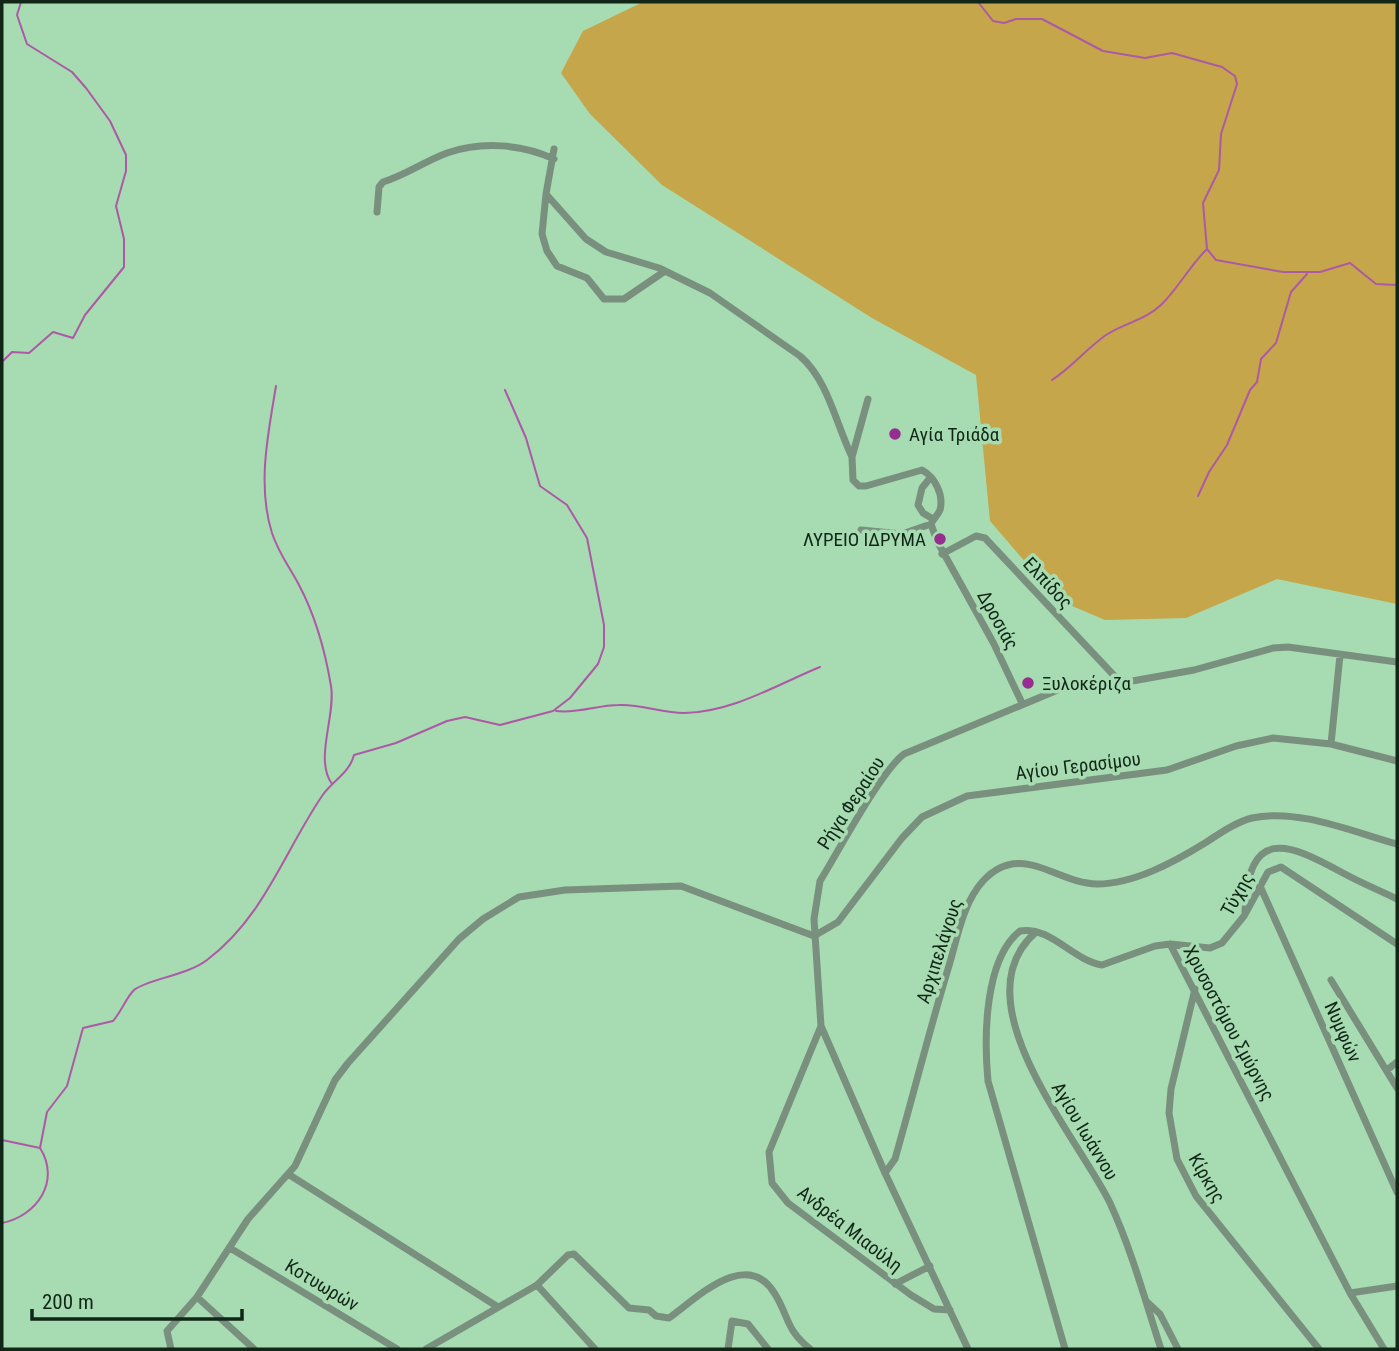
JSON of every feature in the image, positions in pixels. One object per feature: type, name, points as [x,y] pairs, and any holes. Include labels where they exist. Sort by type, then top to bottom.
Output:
[{"type":"street","points":[[377,212],[379,187],[383,182],[449,152],[483,146],[508,147],[534,150],[554,159]]},
{"type":"street","points":[[555,149],[542,234],[547,251],[557,266],[587,278],[604,299],[624,299],[665,271]]},
{"type":"street","points":[[546,194],[586,239],[606,252],[665,271],[710,293],[810,364],[852,457]]},
{"type":"street","points":[[861,530],[902,534],[932,522],[939,512],[942,497],[922,470],[859,486],[853,480],[852,457],[868,399]]},
{"type":"street","name":"Δροσιάς","points":[[930,478],[922,488],[918,505],[932,522],[942,554],[994,644],[1022,703]]},
{"type":"street","name":"Ελπίδος","points":[[942,554],[976,536],[985,538],[1121,683]]},
{"type":"street","name":"Ρήγα Φεραίου","points":[[968,1349],[885,1173],[821,1026],[814,936],[816,893],[820,881],[899,758],[1022,703],[1076,685],[1121,683],[1217,666],[1273,648],[1288,646],[1397,662]]},
{"type":"street","points":[[1331,744],[1340,655]]},
{"type":"street","name":"Αγίου Γερασίμου","points":[[814,936],[838,922],[902,838],[922,817],[941,806],[988,792],[1167,770],[1259,739],[1290,738],[1331,744],[1397,761]]},
{"type":"street","name":"Αρχιπελάγους","points":[[885,1173],[894,1159],[965,911],[982,882],[993,872],[1026,863],[1048,868],[1080,883],[1122,881],[1160,866],[1250,818],[1274,816],[1302,819],[1397,844]]},
{"type":"street","points":[[1244,916],[1245,894],[1256,864],[1264,851],[1277,846],[1299,850],[1397,899]]},
{"type":"street","name":"Τύχης","points":[[1170,944],[1210,948],[1222,943],[1244,916],[1268,872],[1281,867],[1397,944]]},
{"type":"street","name":"Νυμφών","points":[[1260,886],[1397,1192]]},
{"type":"street","points":[[171,1349],[167,1331],[200,1299],[255,1210],[288,1174],[303,1152],[335,1080],[459,939],[505,903],[534,894],[565,890],[681,887],[814,936]]},
{"type":"street","points":[[1036,932],[1020,931],[1006,946],[995,978],[984,1046],[988,1081],[1065,1349]]},
{"type":"street","name":"Χρυσοστόμου Σμύρνης","points":[[1036,932],[1091,963],[1102,965],[1170,944],[1350,1293],[1384,1349]]},
{"type":"street","name":"Αγίου Ιωάννου","points":[[1036,932],[1019,949],[1011,987],[1014,1023],[1019,1043],[1037,1082],[1108,1200],[1133,1255],[1161,1349]]},
{"type":"street","points":[[1331,980],[1397,1088]]},
{"type":"street","name":"Κίρκης","points":[[1195,988],[1171,1089],[1169,1113],[1177,1159],[1202,1205],[1320,1349]]},
{"type":"street","name":"Ανδρέα Μιαούλη","points":[[821,1026],[769,1152],[772,1183],[788,1203],[895,1284],[934,1310],[950,1310]]},
{"type":"street","points":[[1387,1070],[1397,1062]]},
{"type":"street","points":[[288,1174],[498,1307]]},
{"type":"street","name":"Κοτυωρών","points":[[230,1248],[397,1349]]},
{"type":"street","points":[[426,1349],[537,1285],[568,1255],[574,1254],[622,1304],[636,1310],[649,1310],[663,1318],[669,1318],[720,1280],[747,1274],[768,1285],[777,1297],[794,1335],[810,1349]]},
{"type":"street","points":[[895,1284],[930,1266]]},
{"type":"street","points":[[537,1285],[595,1349]]},
{"type":"street","points":[[1350,1293],[1397,1286]]},
{"type":"street","points":[[200,1299],[254,1349]]},
{"type":"street","points":[[1146,1301],[1160,1314],[1178,1349]]},
{"type":"street","points":[[727,1349],[732,1321],[748,1324],[768,1349]]},
{"type":"shaded area","points":[[643,2],[1397,2],[1397,604],[1277,579],[1186,618],[1105,620],[1058,600],[990,521],[976,375],[872,318],[662,185],[590,114],[561,73],[583,31]]},
{"type":"waterway","points":[[2,362],[12,352],[29,353],[53,332],[73,338],[85,315],[124,267],[124,239],[116,206],[126,171],[126,155],[110,121],[72,72],[27,44],[17,15],[21,2]]},
{"type":"waterway","points":[[978,2],[993,21],[1004,23],[1016,19],[1042,19],[1103,51],[1145,58],[1172,53],[1222,67],[1235,76],[1237,84],[1221,134],[1219,170],[1203,203],[1207,249],[1216,260],[1283,272],[1320,272],[1350,263],[1376,284],[1397,285]]},
{"type":"waterway","points":[[1052,380],[1106,335],[1156,309],[1206,250]]},
{"type":"waterway","points":[[1198,496],[1209,472],[1227,445],[1250,390],[1257,382],[1261,359],[1276,343],[1291,292],[1307,274]]},
{"type":"waterway","points":[[276,386],[265,460],[265,497],[277,547],[310,609],[326,660],[332,698],[325,762],[332,784]]},
{"type":"waterway","points":[[40,1148],[47,1112],[67,1086],[83,1028],[113,1021],[134,990],[198,965],[227,943],[258,904],[308,817],[326,790],[345,772],[354,755],[396,743],[447,721],[465,717],[500,725],[553,711],[570,698],[598,664],[604,647],[604,625],[587,538],[567,505],[540,486],[526,438],[505,390]]},
{"type":"waterway","points":[[556,711],[619,705],[676,713],[702,711],[737,703],[820,667]]},
{"type":"waterway","points":[[2,1140],[40,1148],[48,1173],[42,1195],[35,1205],[26,1213],[2,1223]]},
{"type":"place","name":"Αγία Τριάδα","points":[[895,434]]},
{"type":"place","name":"ΛΥΡΕΙΟ ΙΔΡΥΜΑ","points":[[940,539]]},
{"type":"place","name":"Ξυλοκέριζα","points":[[1028,683]]}]
